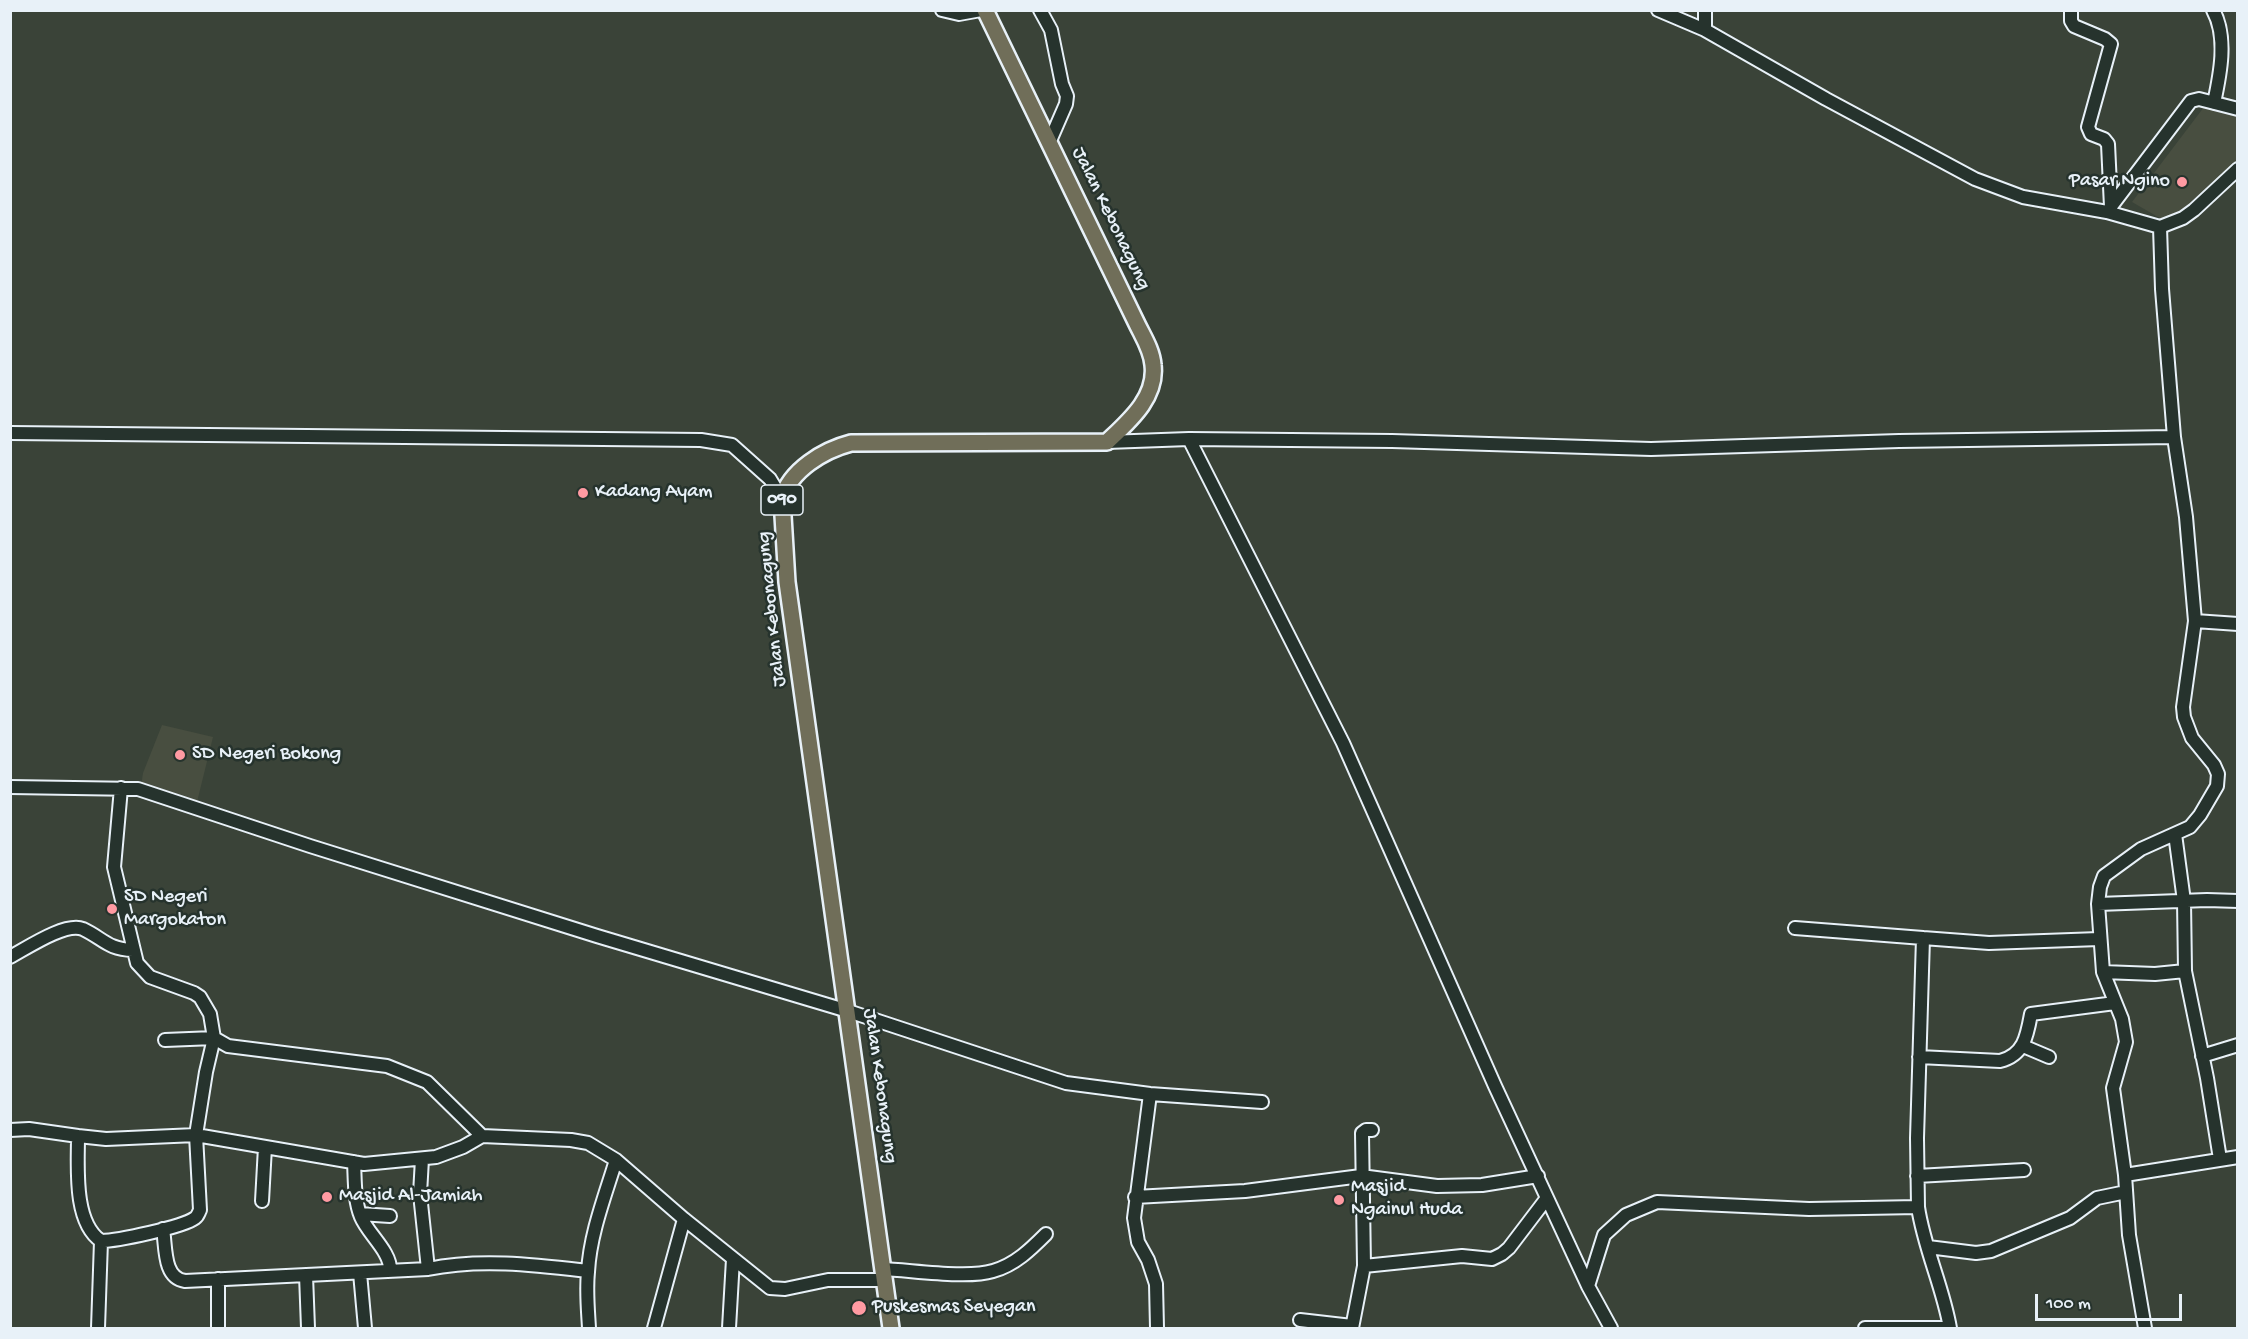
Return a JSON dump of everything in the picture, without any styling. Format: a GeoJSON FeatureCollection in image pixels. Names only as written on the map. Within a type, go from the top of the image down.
{"type":"FeatureCollection","features":[{"type":"Feature","properties":{"kind":"main road","name":"Jalan Kebonagung"},"geometry":{"type":"LineString","coordinates":[[983,10],[1138,326],[1153,364],[1152,380],[1141,407],[1107,442]]}},
{"type":"Feature","properties":{"kind":"main road","name":"090"},"geometry":{"type":"LineString","coordinates":[[782,499],[784,490],[801,470],[832,448],[851,443],[1107,442]]}},
{"type":"Feature","properties":{"kind":"main road","name":"Jalan Kebonagung"},"geometry":{"type":"LineString","coordinates":[[782,499],[787,582],[891,1329]]}},
{"type":"Feature","properties":{"kind":"street"},"geometry":{"type":"LineString","coordinates":[[942,10],[959,14],[983,10]]}},
{"type":"Feature","properties":{"kind":"street"},"geometry":{"type":"LineString","coordinates":[[1040,10],[1051,30],[1067,100],[1049,143]]}},
{"type":"Feature","properties":{"kind":"street"},"geometry":{"type":"LineString","coordinates":[[1658,10],[1705,30],[1826,99],[1975,179],[2023,197],[2109,209],[2160,227],[2183,218],[2194,210],[2238,170]]}},
{"type":"Feature","properties":{"kind":"street"},"geometry":{"type":"LineString","coordinates":[[1705,10],[1705,30]]}},
{"type":"Feature","properties":{"kind":"street"},"geometry":{"type":"LineString","coordinates":[[2071,10],[2071,21],[2074,26],[2105,39],[2111,44],[2088,127],[2091,134],[2104,139],[2108,144],[2109,209]]}},
{"type":"Feature","properties":{"kind":"street"},"geometry":{"type":"LineString","coordinates":[[2212,10],[2220,33],[2221,46],[2214,103]]}},
{"type":"Feature","properties":{"kind":"street"},"geometry":{"type":"LineString","coordinates":[[2109,209],[2191,101],[2199,99],[2238,109]]}},
{"type":"Feature","properties":{"kind":"street"},"geometry":{"type":"LineString","coordinates":[[2145,1329],[2129,1235],[2125,1175],[2113,1088],[2126,1042],[2122,1019],[2103,972],[2099,939],[2100,887],[2104,876],[2140,849],[2190,827],[2217,786],[2218,774],[2214,765],[2192,738],[2184,717],[2183,707],[2195,621],[2186,517],[2174,438],[2162,289],[2160,227]]}},
{"type":"Feature","properties":{"kind":"street"},"geometry":{"type":"LineString","coordinates":[[10,433],[701,440],[732,445],[770,479],[782,499]]}},
{"type":"Feature","properties":{"kind":"street"},"geometry":{"type":"LineString","coordinates":[[1107,442],[1392,441],[1651,449],[1899,441],[2174,438]]}},
{"type":"Feature","properties":{"kind":"street"},"geometry":{"type":"LineString","coordinates":[[1189,440],[1343,744],[1495,1086],[1588,1286],[1611,1329]]}},
{"type":"Feature","properties":{"kind":"street"},"geometry":{"type":"LineString","coordinates":[[2195,621],[2238,624]]}},
{"type":"Feature","properties":{"kind":"street"},"geometry":{"type":"LineString","coordinates":[[10,787],[138,789],[310,846],[597,936],[848,1011],[1066,1083],[1150,1094],[1262,1102]]}},
{"type":"Feature","properties":{"kind":"street"},"geometry":{"type":"LineString","coordinates":[[101,1241],[163,1229],[191,1220],[198,1215],[200,1210],[196,1135],[214,1038],[210,1014],[200,997],[150,977],[139,967],[114,867],[121,788]]}},
{"type":"Feature","properties":{"kind":"street"},"geometry":{"type":"LineString","coordinates":[[2175,834],[2184,901],[2185,971],[2220,1159]]}},
{"type":"Feature","properties":{"kind":"street"},"geometry":{"type":"LineString","coordinates":[[2098,904],[2238,901]]}},
{"type":"Feature","properties":{"kind":"street"},"geometry":{"type":"LineString","coordinates":[[10,957],[62,930],[76,927],[113,948],[133,950]]}},
{"type":"Feature","properties":{"kind":"street"},"geometry":{"type":"LineString","coordinates":[[1795,928],[1989,943],[2099,939]]}},
{"type":"Feature","properties":{"kind":"street"},"geometry":{"type":"LineString","coordinates":[[1865,1328],[1950,1328],[1946,1306],[1920,1224],[1917,1207],[1923,938]]}},
{"type":"Feature","properties":{"kind":"street"},"geometry":{"type":"LineString","coordinates":[[2103,972],[2155,974],[2185,971]]}},
{"type":"Feature","properties":{"kind":"street"},"geometry":{"type":"LineString","coordinates":[[1919,1057],[2000,1061],[2015,1055],[2023,1046],[2031,1009],[2115,1003]]}},
{"type":"Feature","properties":{"kind":"street"},"geometry":{"type":"LineString","coordinates":[[165,1040],[214,1038],[228,1046],[387,1066],[427,1082],[482,1136]]}},
{"type":"Feature","properties":{"kind":"street"},"geometry":{"type":"LineString","coordinates":[[2202,1056],[2238,1045]]}},
{"type":"Feature","properties":{"kind":"street"},"geometry":{"type":"LineString","coordinates":[[2023,1046],[2049,1058]]}},
{"type":"Feature","properties":{"kind":"street"},"geometry":{"type":"LineString","coordinates":[[1150,1094],[1134,1218],[1138,1242],[1148,1260],[1156,1284],[1157,1329]]}},
{"type":"Feature","properties":{"kind":"street"},"geometry":{"type":"LineString","coordinates":[[10,1130],[29,1129],[106,1139],[196,1135],[364,1164],[436,1157],[463,1147],[482,1136],[579,1141],[616,1160],[764,1284],[778,1290],[828,1280],[883,1274],[993,1271],[1028,1253],[1046,1234]]}},
{"type":"Feature","properties":{"kind":"street"},"geometry":{"type":"LineString","coordinates":[[1300,1320],[1352,1327],[1364,1266],[1362,1133],[1372,1130]]}},
{"type":"Feature","properties":{"kind":"street"},"geometry":{"type":"LineString","coordinates":[[78,1136],[77,1167],[83,1214],[87,1227],[101,1241],[98,1329]]}},
{"type":"Feature","properties":{"kind":"street"},"geometry":{"type":"LineString","coordinates":[[262,1201],[265,1147]]}},
{"type":"Feature","properties":{"kind":"street"},"geometry":{"type":"LineString","coordinates":[[2125,1175],[2238,1157]]}},
{"type":"Feature","properties":{"kind":"street"},"geometry":{"type":"LineString","coordinates":[[422,1159],[420,1194],[428,1269]]}},
{"type":"Feature","properties":{"kind":"street"},"geometry":{"type":"LineString","coordinates":[[588,1329],[588,1271],[597,1219],[616,1160]]}},
{"type":"Feature","properties":{"kind":"street"},"geometry":{"type":"LineString","coordinates":[[354,1162],[356,1198],[360,1214],[367,1229],[384,1252],[391,1267],[390,1270]]}},
{"type":"Feature","properties":{"kind":"street"},"geometry":{"type":"LineString","coordinates":[[1917,1176],[2024,1170]]}},
{"type":"Feature","properties":{"kind":"street"},"geometry":{"type":"LineString","coordinates":[[1135,1197],[1245,1191],[1362,1176],[1437,1186],[1482,1185],[1538,1176]]}},
{"type":"Feature","properties":{"kind":"street"},"geometry":{"type":"LineString","coordinates":[[1928,1247],[1976,1253],[1990,1251],[2070,1218],[2097,1198],[2126,1192]]}},
{"type":"Feature","properties":{"kind":"street"},"geometry":{"type":"LineString","coordinates":[[1364,1266],[1462,1256],[1492,1259],[1509,1248],[1547,1198]]}},
{"type":"Feature","properties":{"kind":"street"},"geometry":{"type":"LineString","coordinates":[[1588,1286],[1604,1235],[1626,1215],[1657,1202],[1809,1209],[1917,1207]]}},
{"type":"Feature","properties":{"kind":"street"},"geometry":{"type":"LineString","coordinates":[[360,1214],[390,1216]]}},
{"type":"Feature","properties":{"kind":"street"},"geometry":{"type":"LineString","coordinates":[[654,1329],[684,1219]]}},
{"type":"Feature","properties":{"kind":"street"},"geometry":{"type":"LineString","coordinates":[[163,1229],[170,1271],[173,1276],[185,1281],[428,1269],[460,1264],[519,1265],[588,1271]]}},
{"type":"Feature","properties":{"kind":"street"},"geometry":{"type":"LineString","coordinates":[[729,1329],[733,1259]]}},
{"type":"Feature","properties":{"kind":"street"},"geometry":{"type":"LineString","coordinates":[[360,1273],[365,1329]]}},
{"type":"Feature","properties":{"kind":"street"},"geometry":{"type":"LineString","coordinates":[[306,1275],[308,1329]]}},
{"type":"Feature","properties":{"kind":"street"},"geometry":{"type":"LineString","coordinates":[[218,1279],[218,1329]]}},
{"type":"Feature","properties":{"kind":"shaded area","name":"Pasar Ngino"},"geometry":{"type":"Polygon","coordinates":[[[2204,107],[2237,116],[2237,162],[2185,215],[2165,221],[2132,202],[2204,107]]]}},
{"type":"Feature","properties":{"kind":"shaded area","name":"SD Negeri Bokong"},"geometry":{"type":"Polygon","coordinates":[[[162,725],[213,737],[196,806],[141,787],[143,773],[162,725]]]}},
{"type":"Feature","properties":{"kind":"place","name":"Pasar Ngino"},"geometry":{"type":"Point","coordinates":[2182,182]}},
{"type":"Feature","properties":{"kind":"place","name":"Kadang Ayam"},"geometry":{"type":"Point","coordinates":[583,493]}},
{"type":"Feature","properties":{"kind":"place","name":"SD Negeri Bokong"},"geometry":{"type":"Point","coordinates":[180,755]}},
{"type":"Feature","properties":{"kind":"place","name":"SD Negeri Margokaton"},"geometry":{"type":"Point","coordinates":[112,909]}},
{"type":"Feature","properties":{"kind":"place","name":"Masjid Al-Jamiah"},"geometry":{"type":"Point","coordinates":[327,1197]}},
{"type":"Feature","properties":{"kind":"place","name":"Masjid Ngainul Huda"},"geometry":{"type":"Point","coordinates":[1339,1200]}},
{"type":"Feature","properties":{"kind":"place","name":"Puskesmas Seyegan"},"geometry":{"type":"Point","coordinates":[859,1308]}}]}
